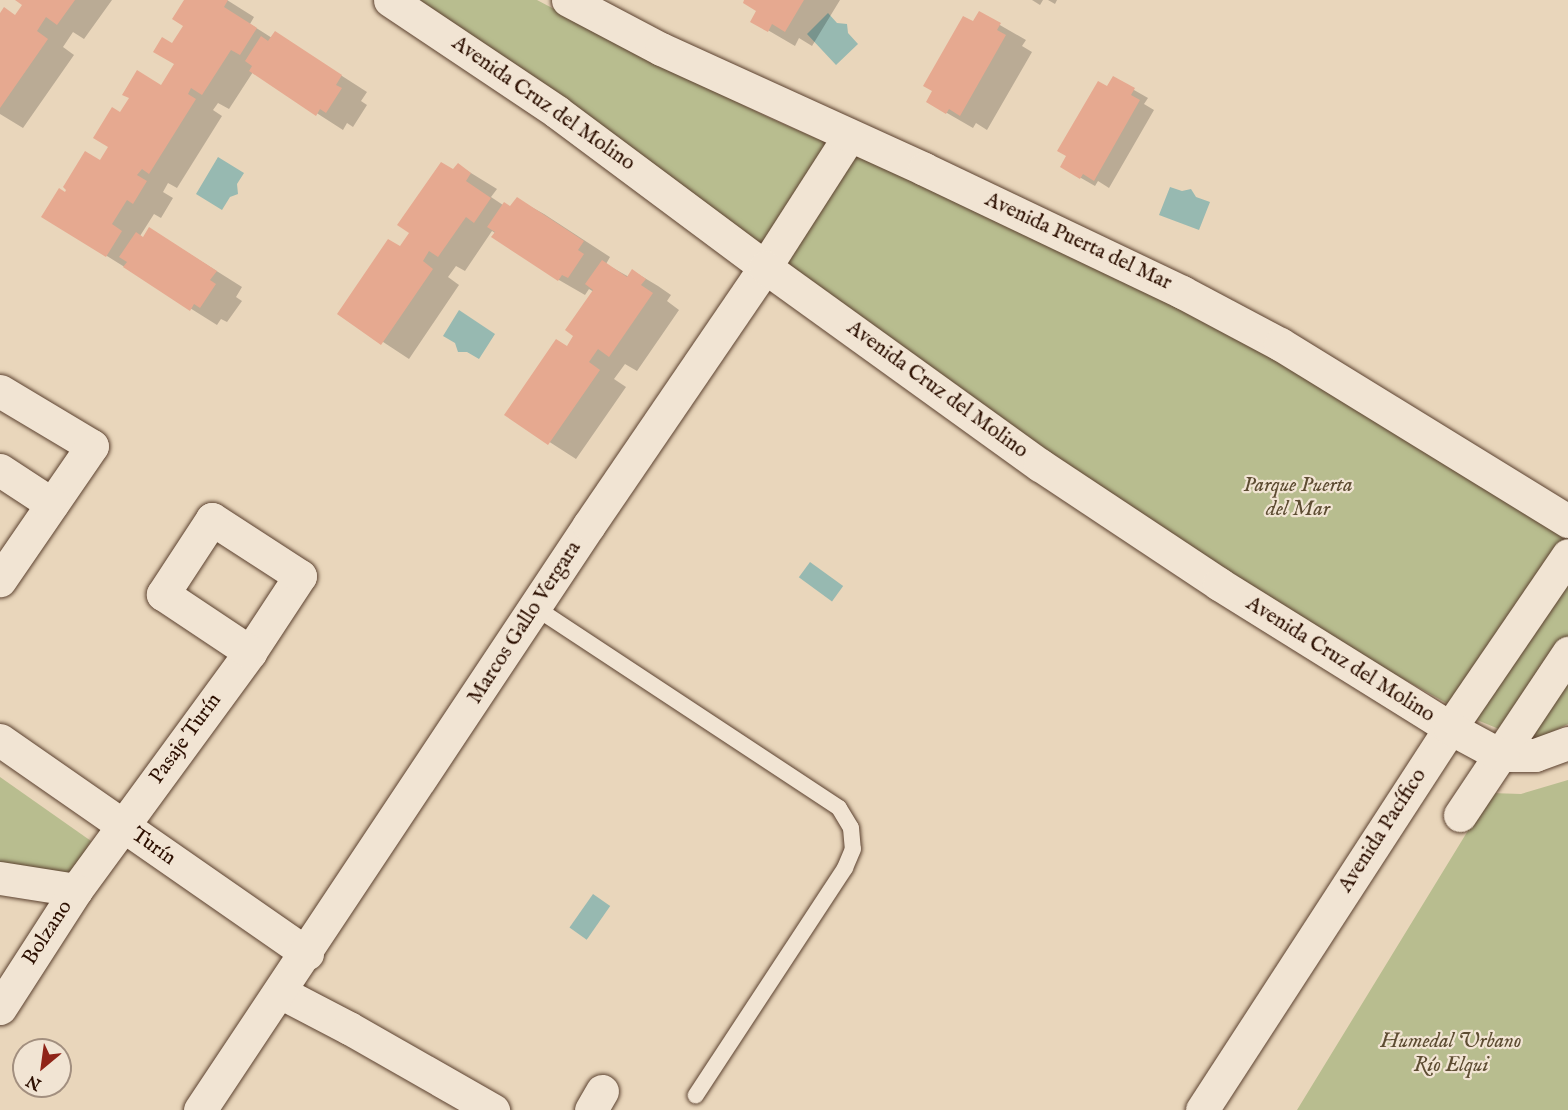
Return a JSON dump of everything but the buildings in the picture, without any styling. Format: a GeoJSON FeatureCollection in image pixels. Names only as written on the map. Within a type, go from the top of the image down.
{"type":"FeatureCollection","features":[{"type":"Feature","properties":{"kind":"street","name":"Avenida Cruz del Molino"},"geometry":{"type":"LineString","coordinates":[[390,0],[557,112],[765,267],[1101,506],[1450,728],[1500,755]]}},
{"type":"Feature","properties":{"kind":"street","name":"Avenida Puerta del Mar"},"geometry":{"type":"LineString","coordinates":[[567,0],[661,49],[1182,292],[1271,338],[1568,521]]}},
{"type":"Feature","properties":{"kind":"street","name":"Marcos Gallo Vergara"},"geometry":{"type":"LineString","coordinates":[[200,1110],[765,267],[849,135]]}},
{"type":"Feature","properties":{"kind":"street"},"geometry":{"type":"LineString","coordinates":[[0,391],[92,446],[0,579]]}},
{"type":"Feature","properties":{"kind":"street"},"geometry":{"type":"LineString","coordinates":[[0,470],[52,504]]}},
{"type":"Feature","properties":{"kind":"street","name":"Avenida Pacífico"},"geometry":{"type":"LineString","coordinates":[[1202,1110],[1450,728],[1568,555]]}},
{"type":"Feature","properties":{"kind":"street","name":"Pasaje Turín"},"geometry":{"type":"LineString","coordinates":[[76,890],[250,652]]}},
{"type":"Feature","properties":{"kind":"street"},"geometry":{"type":"LineString","coordinates":[[1460,815],[1568,653]]}},
{"type":"Feature","properties":{"kind":"street","name":"Turín"},"geometry":{"type":"LineString","coordinates":[[0,741],[307,952]]}},
{"type":"Feature","properties":{"kind":"street"},"geometry":{"type":"LineString","coordinates":[[1500,755],[1534,755],[1568,743]]}},
{"type":"Feature","properties":{"kind":"street"},"geometry":{"type":"LineString","coordinates":[[0,878],[76,890]]}},
{"type":"Feature","properties":{"kind":"street","name":"Bolzano"},"geometry":{"type":"LineString","coordinates":[[0,1008],[76,890]]}},
{"type":"Feature","properties":{"kind":"street"},"geometry":{"type":"LineString","coordinates":[[280,992],[480,1107]]}},
{"type":"Feature","properties":{"kind":"lane"},"geometry":{"type":"LineString","coordinates":[[537,608],[839,808],[851,828],[853,849],[845,868],[696,1095]]}},
{"type":"Feature","properties":{"kind":"green space","name":"Parque Puerta del Mar"},"geometry":{"type":"Polygon","coordinates":[[[420,0],[537,0],[654,62],[772,119],[918,183],[1175,305],[1273,357],[1568,538],[1568,724],[1539,738],[1521,738],[1477,720],[1241,589],[1138,522],[477,39],[420,0]]]}},
{"type":"Feature","properties":{"kind":"green space"},"geometry":{"type":"Polygon","coordinates":[[[0,777],[91,841],[72,873],[0,864],[0,777]]]}},
{"type":"Feature","properties":{"kind":"green space","name":"Humedal Urbano Río Elqui"},"geometry":{"type":"Polygon","coordinates":[[[1568,780],[1568,1110],[1297,1110],[1491,793],[1521,794],[1568,780]]]}},
{"type":"Feature","properties":{"kind":"water"},"geometry":{"type":"Polygon","coordinates":[[[828,13],[837,23],[847,24],[848,33],[858,44],[836,65],[807,34],[828,13]]]}},
{"type":"Feature","properties":{"kind":"water"},"geometry":{"type":"Polygon","coordinates":[[[218,157],[244,173],[237,184],[238,194],[230,197],[222,210],[196,194],[218,157]]]}},
{"type":"Feature","properties":{"kind":"water"},"geometry":{"type":"Polygon","coordinates":[[[1170,187],[1182,191],[1191,189],[1196,197],[1210,202],[1199,230],[1159,215],[1170,187]]]}},
{"type":"Feature","properties":{"kind":"water"},"geometry":{"type":"Polygon","coordinates":[[[459,310],[495,334],[479,359],[467,352],[458,352],[455,343],[443,336],[459,310]]]}},
{"type":"Feature","properties":{"kind":"water"},"geometry":{"type":"Polygon","coordinates":[[[810,562],[843,586],[832,601],[799,577],[810,562]]]}},
{"type":"Feature","properties":{"kind":"water"},"geometry":{"type":"Polygon","coordinates":[[[593,894],[610,906],[587,940],[569,928],[593,894]]]}}]}
